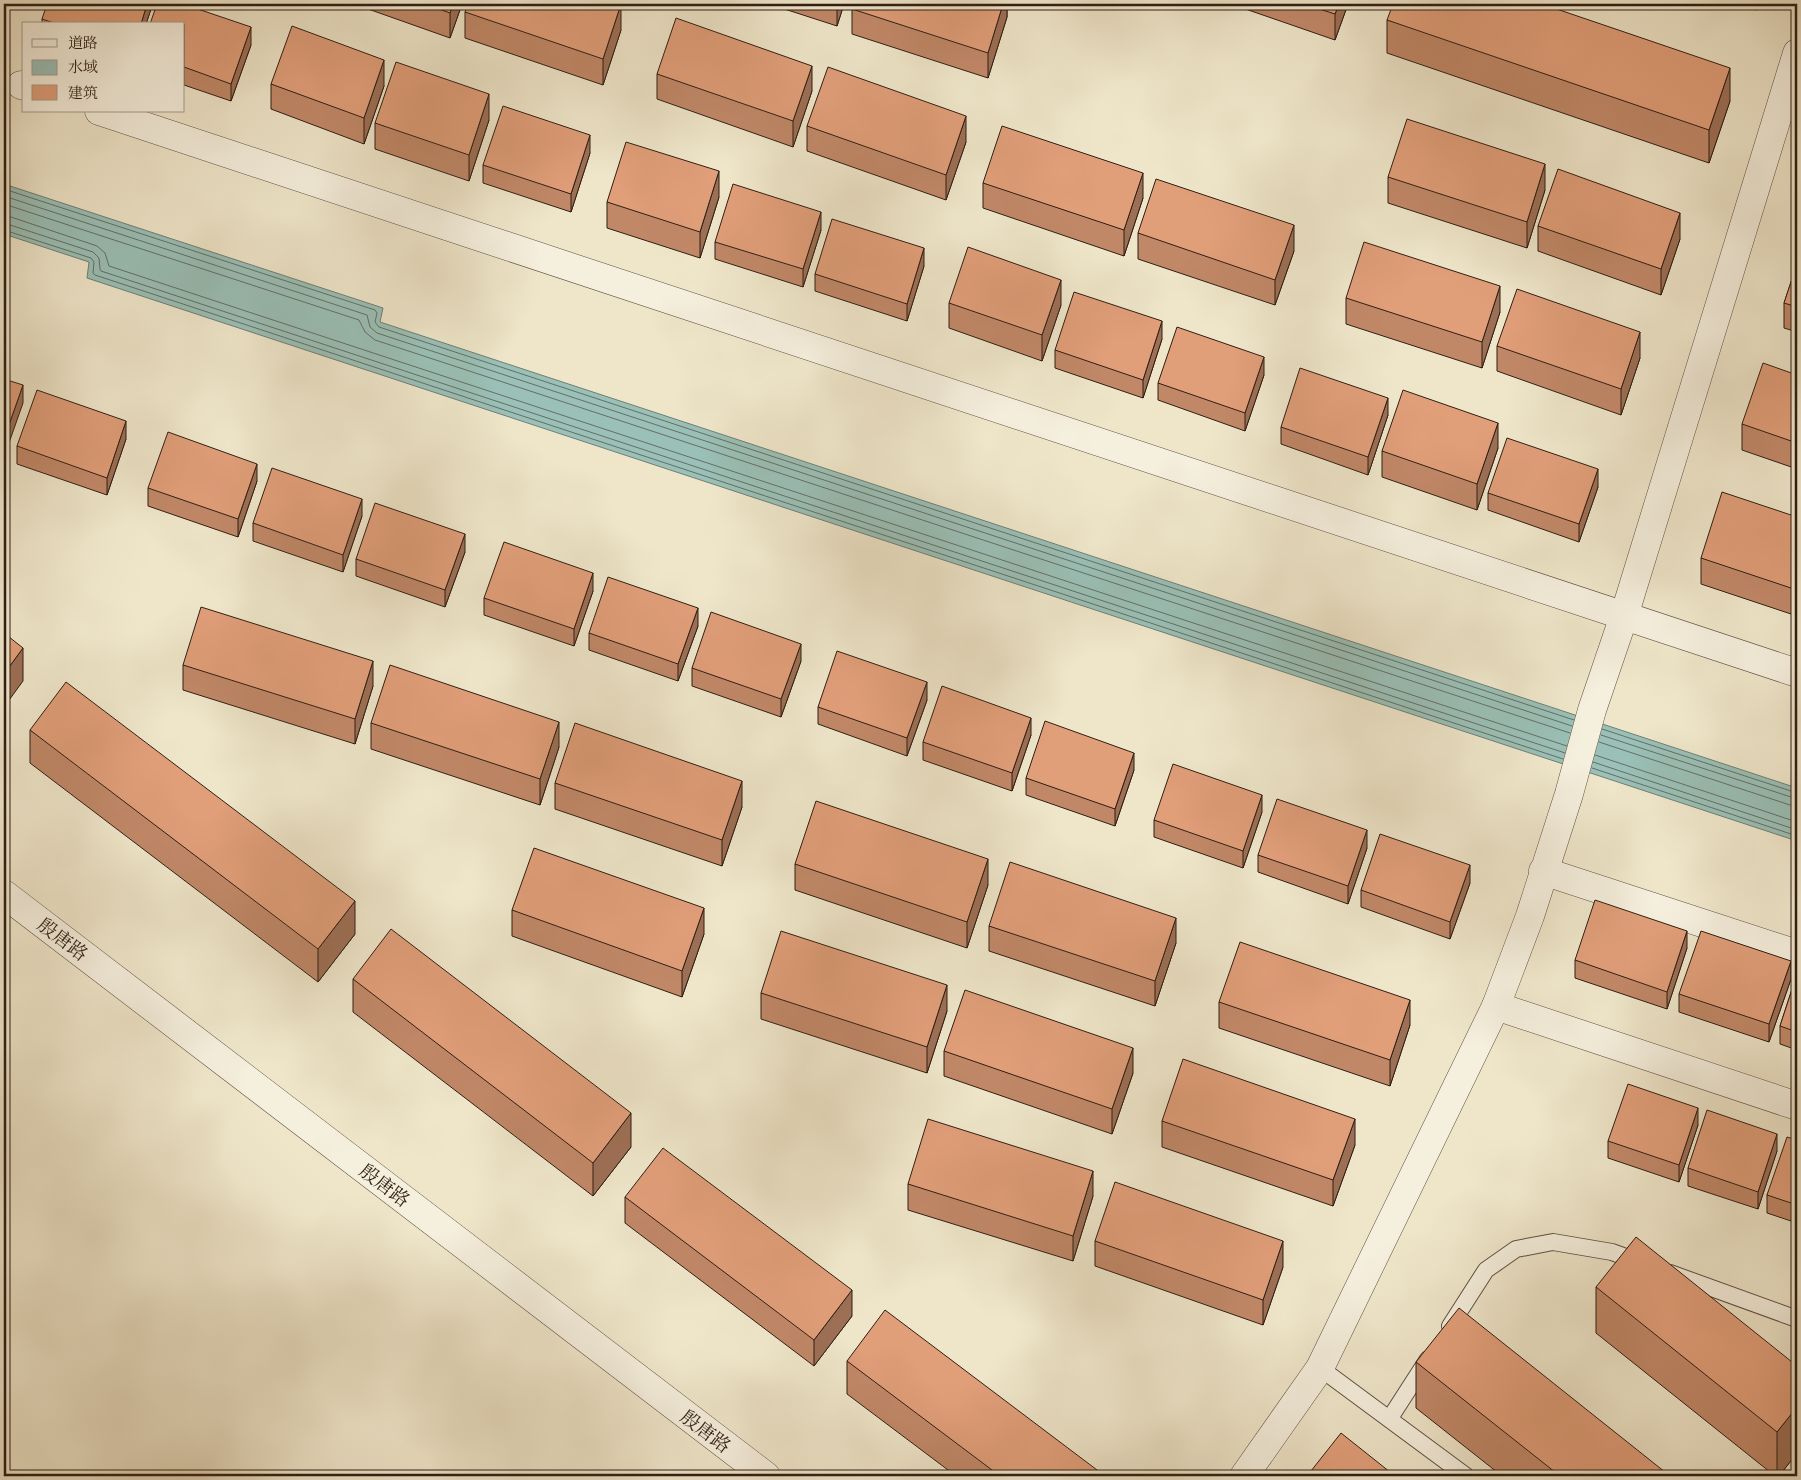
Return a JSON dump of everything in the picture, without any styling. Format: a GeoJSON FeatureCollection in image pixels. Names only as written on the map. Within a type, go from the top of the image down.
{"type":"FeatureCollection","features":[{"type":"Feature","properties":{"kind":"street"},"geometry":{"type":"LineString","coordinates":[[1244,1476],[1320,1368],[1496,1006],[1530,916],[1569,794],[1592,710],[1624,616],[1797,53]]}},
{"type":"Feature","properties":{"kind":"street"},"geometry":{"type":"LineString","coordinates":[[102,112],[1797,673]]}},
{"type":"Feature","properties":{"kind":"street"},"geometry":{"type":"LineString","coordinates":[[1544,871],[1797,954]]}},
{"type":"Feature","properties":{"kind":"street","name":"殷唐路"},"geometry":{"type":"LineString","coordinates":[[4,894],[766,1476]]}},
{"type":"Feature","properties":{"kind":"street"},"geometry":{"type":"LineString","coordinates":[[1496,1006],[1797,1106]]}},
{"type":"Feature","properties":{"kind":"lane"},"geometry":{"type":"LineString","coordinates":[[1390,1418],[1486,1270],[1516,1249],[1553,1242],[1612,1252],[1797,1319]]}},
{"type":"Feature","properties":{"kind":"lane"},"geometry":{"type":"LineString","coordinates":[[1320,1368],[1466,1476]]}},
{"type":"Feature","properties":{"kind":"water"},"geometry":{"type":"Polygon","coordinates":[[[4,184],[383,308],[380,322],[1797,788],[1797,841],[87,278],[89,262],[4,234],[4,184]]]}},
{"type":"Feature","properties":{"kind":"building"},"geometry":{"type":"Polygon","coordinates":[[[47,4],[147,4],[142,22],[51,22],[42,19],[47,4]]]}},
{"type":"Feature","properties":{"kind":"building"},"geometry":{"type":"Polygon","coordinates":[[[157,4],[183,4],[251,27],[231,84],[185,67],[185,22],[151,22],[157,4]]]}},
{"type":"Feature","properties":{"kind":"building"},"geometry":{"type":"Polygon","coordinates":[[[425,4],[453,4],[450,13],[425,4]]]}},
{"type":"Feature","properties":{"kind":"building"},"geometry":{"type":"Polygon","coordinates":[[[468,4],[621,4],[603,59],[465,12],[468,4]]]}},
{"type":"Feature","properties":{"kind":"building"},"geometry":{"type":"Polygon","coordinates":[[[854,4],[1003,4],[988,53],[852,9],[854,4]]]}},
{"type":"Feature","properties":{"kind":"building"},"geometry":{"type":"Polygon","coordinates":[[[1304,4],[1339,4],[1335,14],[1304,4]]]}},
{"type":"Feature","properties":{"kind":"building"},"geometry":{"type":"Polygon","coordinates":[[[1393,4],[1542,4],[1730,68],[1709,130],[1387,20],[1393,4]]]}},
{"type":"Feature","properties":{"kind":"building"},"geometry":{"type":"Polygon","coordinates":[[[676,18],[812,66],[793,121],[657,74],[676,18]]]}},
{"type":"Feature","properties":{"kind":"building"},"geometry":{"type":"Polygon","coordinates":[[[292,26],[384,60],[364,118],[271,84],[292,26]]]}},
{"type":"Feature","properties":{"kind":"building"},"geometry":{"type":"Polygon","coordinates":[[[396,62],[489,94],[469,155],[375,123],[396,62]]]}},
{"type":"Feature","properties":{"kind":"building"},"geometry":{"type":"Polygon","coordinates":[[[828,67],[966,116],[946,175],[807,126],[828,67]]]}},
{"type":"Feature","properties":{"kind":"building"},"geometry":{"type":"Polygon","coordinates":[[[503,106],[590,135],[571,194],[483,165],[503,106]]]}},
{"type":"Feature","properties":{"kind":"building"},"geometry":{"type":"Polygon","coordinates":[[[1407,119],[1545,164],[1527,222],[1388,177],[1407,119]]]}},
{"type":"Feature","properties":{"kind":"building"},"geometry":{"type":"Polygon","coordinates":[[[1002,126],[1143,173],[1124,230],[983,183],[1002,126]]]}},
{"type":"Feature","properties":{"kind":"building"},"geometry":{"type":"Polygon","coordinates":[[[626,142],[719,171],[700,232],[607,202],[626,142]]]}},
{"type":"Feature","properties":{"kind":"building"},"geometry":{"type":"Polygon","coordinates":[[[1558,169],[1680,213],[1661,269],[1538,226],[1558,169]]]}},
{"type":"Feature","properties":{"kind":"building"},"geometry":{"type":"Polygon","coordinates":[[[1156,179],[1294,225],[1275,280],[1138,233],[1156,179]]]}},
{"type":"Feature","properties":{"kind":"building"},"geometry":{"type":"Polygon","coordinates":[[[733,184],[821,212],[803,269],[715,242],[733,184]]]}},
{"type":"Feature","properties":{"kind":"building"},"geometry":{"type":"Polygon","coordinates":[[[832,219],[924,248],[907,304],[815,274],[832,219]]]}},
{"type":"Feature","properties":{"kind":"building"},"geometry":{"type":"Polygon","coordinates":[[[1364,242],[1500,286],[1482,342],[1346,298],[1364,242]]]}},
{"type":"Feature","properties":{"kind":"building"},"geometry":{"type":"Polygon","coordinates":[[[968,247],[1061,280],[1042,335],[949,303],[968,247]]]}},
{"type":"Feature","properties":{"kind":"building"},"geometry":{"type":"Polygon","coordinates":[[[1797,264],[1797,307],[1784,303],[1797,264]]]}},
{"type":"Feature","properties":{"kind":"building"},"geometry":{"type":"Polygon","coordinates":[[[1517,289],[1640,332],[1621,389],[1497,346],[1517,289]]]}},
{"type":"Feature","properties":{"kind":"building"},"geometry":{"type":"Polygon","coordinates":[[[1074,292],[1162,321],[1143,380],[1055,350],[1074,292]]]}},
{"type":"Feature","properties":{"kind":"building"},"geometry":{"type":"Polygon","coordinates":[[[1177,327],[1264,357],[1245,413],[1158,383],[1177,327]]]}},
{"type":"Feature","properties":{"kind":"building"},"geometry":{"type":"Polygon","coordinates":[[[1763,363],[1797,375],[1797,443],[1742,424],[1763,363]]]}},
{"type":"Feature","properties":{"kind":"building"},"geometry":{"type":"Polygon","coordinates":[[[1300,368],[1388,398],[1368,457],[1281,427],[1300,368]]]}},
{"type":"Feature","properties":{"kind":"building"},"geometry":{"type":"Polygon","coordinates":[[[4,379],[23,385],[4,439],[4,379]]]}},
{"type":"Feature","properties":{"kind":"building"},"geometry":{"type":"Polygon","coordinates":[[[37,390],[126,421],[107,478],[17,446],[37,390]]]}},
{"type":"Feature","properties":{"kind":"building"},"geometry":{"type":"Polygon","coordinates":[[[1403,390],[1498,423],[1477,484],[1382,451],[1403,390]]]}},
{"type":"Feature","properties":{"kind":"building"},"geometry":{"type":"Polygon","coordinates":[[[168,432],[257,464],[238,519],[148,488],[168,432]]]}},
{"type":"Feature","properties":{"kind":"building"},"geometry":{"type":"Polygon","coordinates":[[[1507,438],[1598,469],[1579,524],[1488,493],[1507,438]]]}},
{"type":"Feature","properties":{"kind":"building"},"geometry":{"type":"Polygon","coordinates":[[[272,468],[362,499],[343,555],[253,523],[272,468]]]}},
{"type":"Feature","properties":{"kind":"building"},"geometry":{"type":"Polygon","coordinates":[[[1722,492],[1797,517],[1797,590],[1701,558],[1722,492]]]}},
{"type":"Feature","properties":{"kind":"building"},"geometry":{"type":"Polygon","coordinates":[[[375,503],[465,534],[445,590],[356,559],[375,503]]]}},
{"type":"Feature","properties":{"kind":"building"},"geometry":{"type":"Polygon","coordinates":[[[504,542],[593,573],[574,629],[484,598],[504,542]]]}},
{"type":"Feature","properties":{"kind":"building"},"geometry":{"type":"Polygon","coordinates":[[[608,577],[698,608],[678,664],[589,633],[608,577]]]}},
{"type":"Feature","properties":{"kind":"building"},"geometry":{"type":"Polygon","coordinates":[[[201,607],[373,661],[355,719],[183,665],[201,607]]]}},
{"type":"Feature","properties":{"kind":"building"},"geometry":{"type":"Polygon","coordinates":[[[711,612],[801,644],[781,699],[692,668],[711,612]]]}},
{"type":"Feature","properties":{"kind":"building"},"geometry":{"type":"Polygon","coordinates":[[[4,633],[23,648],[4,674],[4,633]]]}},
{"type":"Feature","properties":{"kind":"building"},"geometry":{"type":"Polygon","coordinates":[[[837,651],[927,682],[907,738],[818,707],[837,651]]]}},
{"type":"Feature","properties":{"kind":"building"},"geometry":{"type":"Polygon","coordinates":[[[390,665],[559,722],[540,779],[371,723],[390,665]]]}},
{"type":"Feature","properties":{"kind":"building"},"geometry":{"type":"Polygon","coordinates":[[[66,682],[355,901],[318,949],[30,730],[66,682]]]}},
{"type":"Feature","properties":{"kind":"building"},"geometry":{"type":"Polygon","coordinates":[[[942,686],[1031,718],[1012,773],[923,742],[942,686]]]}},
{"type":"Feature","properties":{"kind":"building"},"geometry":{"type":"Polygon","coordinates":[[[1045,721],[1134,753],[1115,809],[1026,778],[1045,721]]]}},
{"type":"Feature","properties":{"kind":"building"},"geometry":{"type":"Polygon","coordinates":[[[575,723],[742,781],[722,840],[555,783],[575,723]]]}},
{"type":"Feature","properties":{"kind":"building"},"geometry":{"type":"Polygon","coordinates":[[[1173,764],[1262,795],[1243,851],[1154,820],[1173,764]]]}},
{"type":"Feature","properties":{"kind":"building"},"geometry":{"type":"Polygon","coordinates":[[[1277,799],[1367,830],[1348,886],[1258,855],[1277,799]]]}},
{"type":"Feature","properties":{"kind":"building"},"geometry":{"type":"Polygon","coordinates":[[[816,801],[988,859],[967,922],[795,864],[816,801]]]}},
{"type":"Feature","properties":{"kind":"building"},"geometry":{"type":"Polygon","coordinates":[[[1380,834],[1470,865],[1450,922],[1361,890],[1380,834]]]}},
{"type":"Feature","properties":{"kind":"building"},"geometry":{"type":"Polygon","coordinates":[[[534,848],[704,908],[682,971],[512,910],[534,848]]]}},
{"type":"Feature","properties":{"kind":"building"},"geometry":{"type":"Polygon","coordinates":[[[1010,862],[1176,918],[1155,981],[989,926],[1010,862]]]}},
{"type":"Feature","properties":{"kind":"building"},"geometry":{"type":"Polygon","coordinates":[[[1595,900],[1687,931],[1667,992],[1575,960],[1595,900]]]}},
{"type":"Feature","properties":{"kind":"building"},"geometry":{"type":"Polygon","coordinates":[[[391,929],[631,1113],[593,1163],[353,979],[391,929]]]}},
{"type":"Feature","properties":{"kind":"building"},"geometry":{"type":"Polygon","coordinates":[[[781,931],[947,985],[927,1047],[761,993],[781,931]]]}},
{"type":"Feature","properties":{"kind":"building"},"geometry":{"type":"Polygon","coordinates":[[[1701,931],[1791,961],[1769,1024],[1679,994],[1701,931]]]}},
{"type":"Feature","properties":{"kind":"building"},"geometry":{"type":"Polygon","coordinates":[[[1240,942],[1410,1000],[1390,1060],[1219,1002],[1240,942]]]}},
{"type":"Feature","properties":{"kind":"building"},"geometry":{"type":"Polygon","coordinates":[[[1797,974],[1797,1032],[1780,1026],[1797,974]]]}},
{"type":"Feature","properties":{"kind":"building"},"geometry":{"type":"Polygon","coordinates":[[[965,990],[1133,1048],[1112,1109],[944,1051],[965,990]]]}},
{"type":"Feature","properties":{"kind":"building"},"geometry":{"type":"Polygon","coordinates":[[[1183,1059],[1355,1119],[1333,1180],[1162,1121],[1183,1059]]]}},
{"type":"Feature","properties":{"kind":"building"},"geometry":{"type":"Polygon","coordinates":[[[1628,1084],[1698,1108],[1679,1165],[1608,1141],[1628,1084]]]}},
{"type":"Feature","properties":{"kind":"building"},"geometry":{"type":"Polygon","coordinates":[[[1707,1110],[1777,1134],[1758,1192],[1688,1168],[1707,1110]]]}},
{"type":"Feature","properties":{"kind":"building"},"geometry":{"type":"Polygon","coordinates":[[[928,1119],[1093,1171],[1073,1236],[908,1184],[928,1119]]]}},
{"type":"Feature","properties":{"kind":"building"},"geometry":{"type":"Polygon","coordinates":[[[1787,1137],[1797,1140],[1797,1205],[1767,1195],[1787,1137]]]}},
{"type":"Feature","properties":{"kind":"building"},"geometry":{"type":"Polygon","coordinates":[[[663,1148],[852,1290],[814,1340],[625,1197],[663,1148]]]}},
{"type":"Feature","properties":{"kind":"building"},"geometry":{"type":"Polygon","coordinates":[[[1115,1182],[1283,1241],[1263,1300],[1095,1241],[1115,1182]]]}},
{"type":"Feature","properties":{"kind":"building"},"geometry":{"type":"Polygon","coordinates":[[[1636,1237],[1797,1366],[1797,1407],[1777,1432],[1596,1287],[1636,1237]]]}},
{"type":"Feature","properties":{"kind":"building"},"geometry":{"type":"Polygon","coordinates":[[[1459,1308],[1670,1476],[1560,1476],[1416,1362],[1459,1308]]]}},
{"type":"Feature","properties":{"kind":"building"},"geometry":{"type":"Polygon","coordinates":[[[885,1310],[1105,1476],[1000,1476],[847,1361],[885,1310]]]}},
{"type":"Feature","properties":{"kind":"building"},"geometry":{"type":"Polygon","coordinates":[[[1341,1433],[1395,1476],[1307,1476],[1341,1433]]]}}]}
